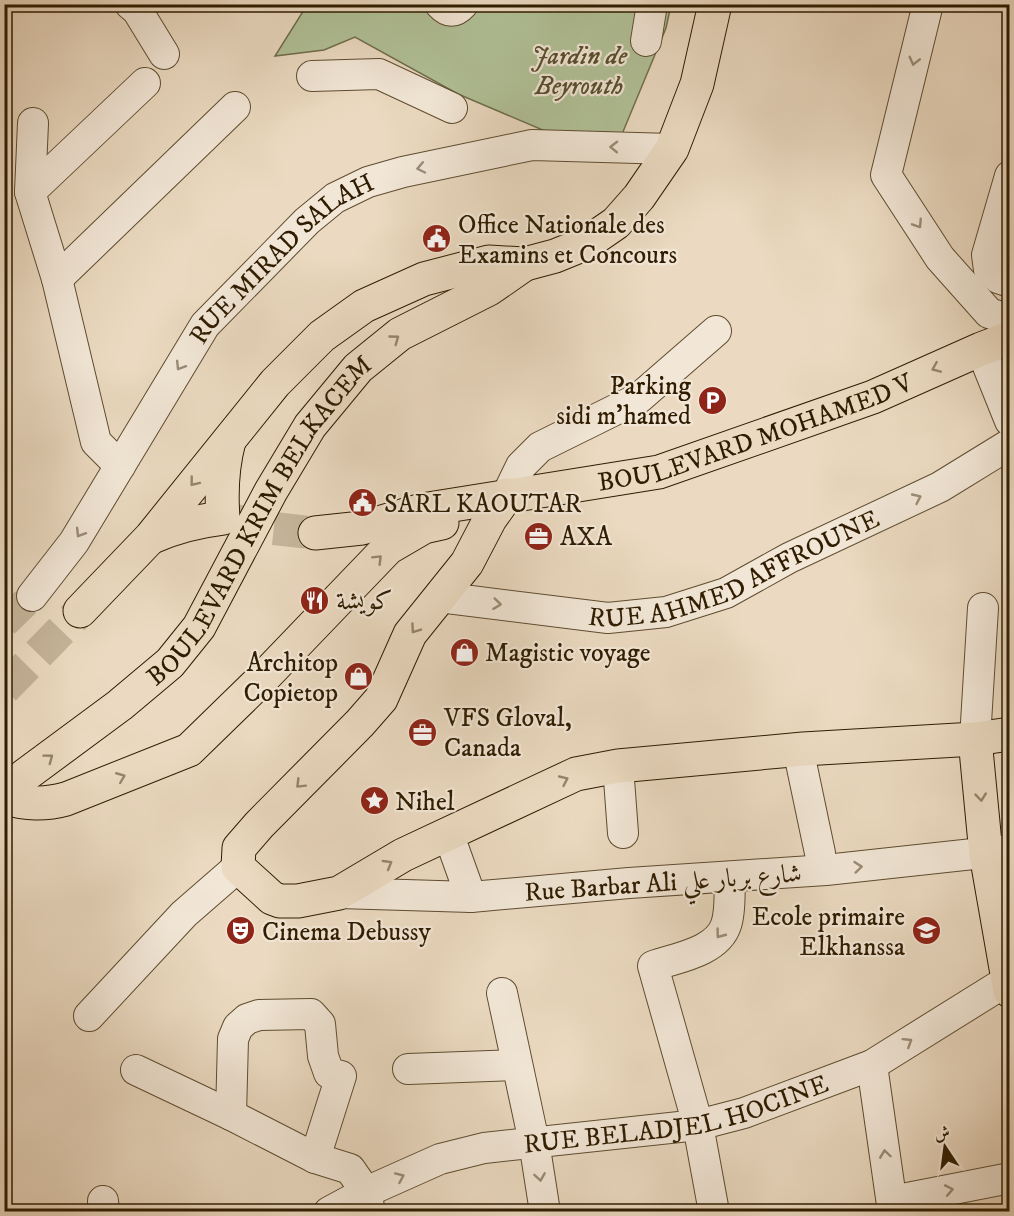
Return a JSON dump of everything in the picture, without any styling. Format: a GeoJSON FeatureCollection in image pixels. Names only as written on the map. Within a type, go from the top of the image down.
{"type":"FeatureCollection","features":[{"type":"Feature","properties":{"kind":"main road"},"geometry":{"type":"LineString","coordinates":[[80,611],[152,537],[230,436],[275,383],[322,336],[364,306],[424,279],[489,262],[525,264],[555,256],[587,243],[616,222],[639,197],[672,149],[697,84],[715,4]]}},
{"type":"Feature","properties":{"kind":"main road","name":"BOULEVARD KRIM BELKACEM"},"geometry":{"type":"LineString","coordinates":[[4,797],[24,777],[120,705],[170,663],[199,627],[272,491],[310,426],[358,368],[400,334],[489,289],[525,264]]}},
{"type":"Feature","properties":{"kind":"main road","name":"BOULEVARD MOHAMED V"},"geometry":{"type":"LineString","coordinates":[[315,532],[362,528],[422,510],[659,472],[873,397],[995,344]]}},
{"type":"Feature","properties":{"kind":"main road"},"geometry":{"type":"LineString","coordinates":[[152,537],[198,520],[223,518],[221,490],[223,463],[230,436]]}},
{"type":"Feature","properties":{"kind":"main road"},"geometry":{"type":"LineString","coordinates":[[507,495],[490,519],[470,557],[410,634],[381,699],[239,848],[238,867],[265,892],[280,901],[298,902],[339,893],[404,855],[576,774],[618,766],[803,749],[975,739],[1010,734]]}},
{"type":"Feature","properties":{"kind":"main road"},"geometry":{"type":"LineString","coordinates":[[4,797],[31,804],[49,803],[189,750],[266,675],[388,548],[424,527],[440,523],[457,525],[466,533],[470,557]]}},
{"type":"Feature","properties":{"kind":"main road"},"geometry":{"type":"LineString","coordinates":[[975,739],[998,852],[1009,984]]}},
{"type":"Feature","properties":{"kind":"street"},"geometry":{"type":"LineString","coordinates":[[130,4],[137,10],[164,54]]}},
{"type":"Feature","properties":{"kind":"street"},"geometry":{"type":"LineString","coordinates":[[440,4],[452,12],[457,11],[463,4]]}},
{"type":"Feature","properties":{"kind":"street"},"geometry":{"type":"LineString","coordinates":[[646,41],[652,4]]}},
{"type":"Feature","properties":{"kind":"street"},"geometry":{"type":"LineString","coordinates":[[928,4],[886,175],[940,258],[989,314],[1010,320]]}},
{"type":"Feature","properties":{"kind":"street"},"geometry":{"type":"LineString","coordinates":[[312,76],[379,74],[452,108]]}},
{"type":"Feature","properties":{"kind":"street"},"geometry":{"type":"LineString","coordinates":[[30,192],[145,83]]}},
{"type":"Feature","properties":{"kind":"street"},"geometry":{"type":"LineString","coordinates":[[57,279],[235,107]]}},
{"type":"Feature","properties":{"kind":"street"},"geometry":{"type":"LineString","coordinates":[[33,123],[30,192],[57,279],[96,442],[120,466]]}},
{"type":"Feature","properties":{"kind":"street","name":"RUE MIRAD SALAH"},"geometry":{"type":"LineString","coordinates":[[32,596],[74,542],[205,326],[307,221],[335,198],[368,182],[403,172],[532,145],[672,149]]}},
{"type":"Feature","properties":{"kind":"street"},"geometry":{"type":"LineString","coordinates":[[1010,176],[987,255],[989,270],[998,278],[1010,282]]}},
{"type":"Feature","properties":{"kind":"street"},"geometry":{"type":"LineString","coordinates":[[507,495],[521,466],[540,447],[639,398],[716,331]]}},
{"type":"Feature","properties":{"kind":"street"},"geometry":{"type":"LineString","coordinates":[[995,344],[1010,421]]}},
{"type":"Feature","properties":{"kind":"street","name":"RUE AHMED AFFROUNE"},"geometry":{"type":"LineString","coordinates":[[439,597],[608,618],[666,612],[726,593],[789,558],[940,487],[1010,444]]}},
{"type":"Feature","properties":{"kind":"street"},"geometry":{"type":"LineString","coordinates":[[975,739],[983,608]]}},
{"type":"Feature","properties":{"kind":"street"},"geometry":{"type":"LineString","coordinates":[[803,749],[800,758],[820,852]]}},
{"type":"Feature","properties":{"kind":"street"},"geometry":{"type":"LineString","coordinates":[[618,766],[623,833]]}},
{"type":"Feature","properties":{"kind":"street"},"geometry":{"type":"LineString","coordinates":[[448,833],[471,897]]}},
{"type":"Feature","properties":{"kind":"street","name":"Rue Barbar Ali شارع بربار علي"},"geometry":{"type":"LineString","coordinates":[[339,893],[471,897],[629,883],[730,878],[998,852]]}},
{"type":"Feature","properties":{"kind":"street"},"geometry":{"type":"LineString","coordinates":[[89,1016],[184,914],[238,867]]}},
{"type":"Feature","properties":{"kind":"street"},"geometry":{"type":"LineString","coordinates":[[714,1212],[698,1125],[653,966],[705,947],[718,939],[726,927],[730,878]]}},
{"type":"Feature","properties":{"kind":"street","name":"RUE BELADJEL HOCINE"},"geometry":{"type":"LineString","coordinates":[[329,1212],[368,1202],[440,1160],[484,1148],[698,1125],[744,1113],[872,1065],[1009,984]]}},
{"type":"Feature","properties":{"kind":"street"},"geometry":{"type":"LineString","coordinates":[[502,993],[534,1142],[545,1212]]}},
{"type":"Feature","properties":{"kind":"street"},"geometry":{"type":"LineString","coordinates":[[231,1115],[233,1039],[238,1027],[247,1019],[259,1015],[311,1014],[320,1024],[323,1056],[330,1073],[341,1076],[315,1158]]}},
{"type":"Feature","properties":{"kind":"street"},"geometry":{"type":"LineString","coordinates":[[408,1069],[516,1065]]}},
{"type":"Feature","properties":{"kind":"street"},"geometry":{"type":"LineString","coordinates":[[872,1065],[893,1206],[1010,1178]]}},
{"type":"Feature","properties":{"kind":"street"},"geometry":{"type":"LineString","coordinates":[[136,1070],[315,1158],[350,1169],[368,1202]]}},
{"type":"Feature","properties":{"kind":"green space","name":"Jardin de Beyrouth"},"geometry":{"type":"Polygon","coordinates":[[[307,5],[671,5],[666,28],[620,139],[545,131],[458,94],[355,37],[324,50],[275,56],[307,5]]]}},
{"type":"Feature","properties":{"kind":"tunnel"},"geometry":{"type":"LineString","coordinates":[[226,518],[260,527],[315,533]]}},
{"type":"Feature","properties":{"kind":"tunnel"},"geometry":{"type":"LineString","coordinates":[[4,623],[32,596]]}},
{"type":"Feature","properties":{"kind":"tunnel"},"geometry":{"type":"LineString","coordinates":[[4,689],[80,611]]}},
{"type":"Feature","properties":{"kind":"place","name":"Office Nationale des Examins et Concours"},"geometry":{"type":"Point","coordinates":[437,239]}},
{"type":"Feature","properties":{"kind":"place","name":"Parking sidi m'hamed"},"geometry":{"type":"Point","coordinates":[712,400]}},
{"type":"Feature","properties":{"kind":"place","name":"SARL KAOUTAR"},"geometry":{"type":"Point","coordinates":[363,503]}},
{"type":"Feature","properties":{"kind":"place","name":"AXA"},"geometry":{"type":"Point","coordinates":[539,536]}},
{"type":"Feature","properties":{"kind":"place","name":"كويشة"},"geometry":{"type":"Point","coordinates":[315,600]}},
{"type":"Feature","properties":{"kind":"place","name":"Magistic voyage"},"geometry":{"type":"Point","coordinates":[464,652]}},
{"type":"Feature","properties":{"kind":"place","name":"Architop Copietop"},"geometry":{"type":"Point","coordinates":[359,677]}},
{"type":"Feature","properties":{"kind":"place","name":"VFS Gloval, Canada"},"geometry":{"type":"Point","coordinates":[423,732]}},
{"type":"Feature","properties":{"kind":"place","name":"Nihel"},"geometry":{"type":"Point","coordinates":[374,801]}},
{"type":"Feature","properties":{"kind":"place","name":"Cinema Debussy"},"geometry":{"type":"Point","coordinates":[241,931]}},
{"type":"Feature","properties":{"kind":"place","name":"Ecole primaire Elkhanssa"},"geometry":{"type":"Point","coordinates":[926,931]}}]}
